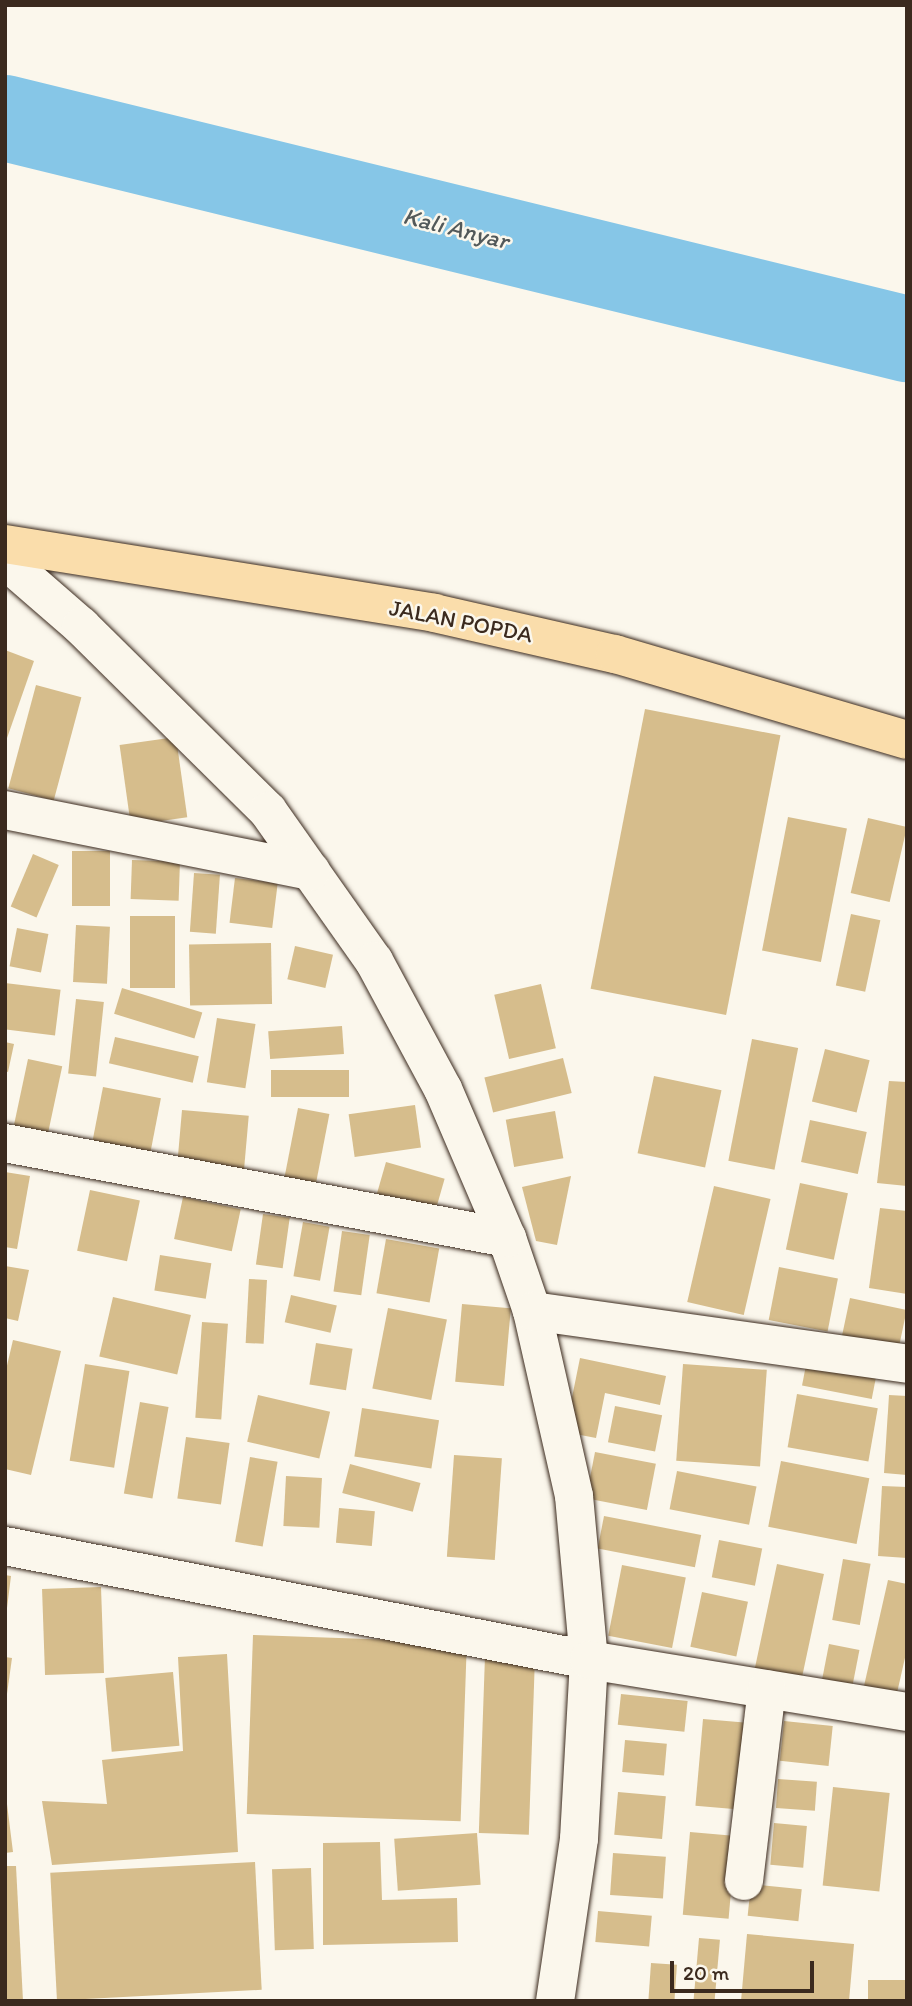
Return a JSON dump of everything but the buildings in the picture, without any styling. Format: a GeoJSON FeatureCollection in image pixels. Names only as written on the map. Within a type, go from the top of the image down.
{"type":"FeatureCollection","features":[{"type":"Feature","properties":{"kind":"main road","name":"JALAN POPDA"},"geometry":{"type":"LineString","coordinates":[[5,544],[434,613],[615,654],[907,740]]}},
{"type":"Feature","properties":{"kind":"street"},"geometry":{"type":"LineString","coordinates":[[5,560],[81,626],[268,811],[374,961],[412,1031],[507,1238],[532,1311],[574,1496],[589,1660],[579,1839],[555,2001]]}},
{"type":"Feature","properties":{"kind":"street"},"geometry":{"type":"LineString","coordinates":[[5,810],[311,871]]}},
{"type":"Feature","properties":{"kind":"street"},"geometry":{"type":"LineString","coordinates":[[5,1143],[507,1238]]}},
{"type":"Feature","properties":{"kind":"street"},"geometry":{"type":"LineString","coordinates":[[532,1311],[907,1364]]}},
{"type":"Feature","properties":{"kind":"street"},"geometry":{"type":"LineString","coordinates":[[5,1546],[589,1660],[907,1712]]}},
{"type":"Feature","properties":{"kind":"street"},"geometry":{"type":"LineString","coordinates":[[744,1881],[767,1689]]}},
{"type":"Feature","properties":{"kind":"waterway","name":"Kali Anyar"},"geometry":{"type":"LineString","coordinates":[[5,118],[907,339]]}}]}
